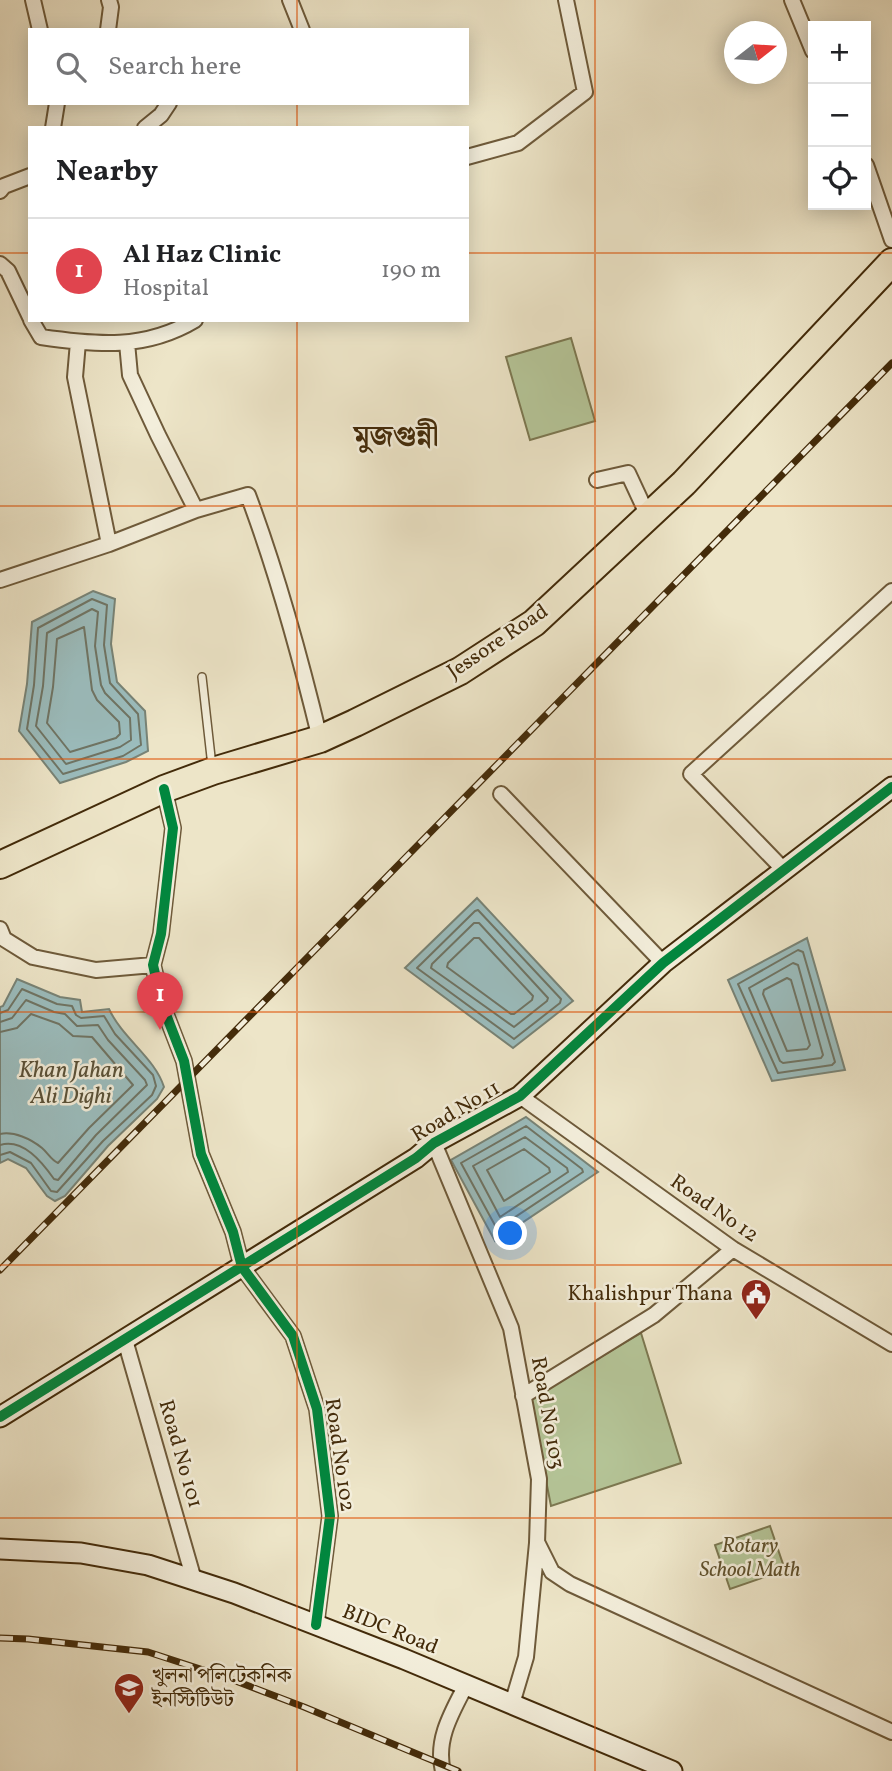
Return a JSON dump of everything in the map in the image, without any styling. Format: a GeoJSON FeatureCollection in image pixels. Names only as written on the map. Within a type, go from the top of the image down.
{"type":"FeatureCollection","features":[{"type":"Feature","properties":{"kind":"highway","name":"Jessore Road"},"geometry":{"type":"LineString","coordinates":[[0,865],[164,789],[213,771],[320,739],[460,671],[534,623],[684,483],[892,262]]}},
{"type":"Feature","properties":{"kind":"street"},"geometry":{"type":"LineString","coordinates":[[33,0],[40,28]]}},
{"type":"Feature","properties":{"kind":"street"},"geometry":{"type":"LineString","coordinates":[[107,28],[111,7],[109,0]]}},
{"type":"Feature","properties":{"kind":"street"},"geometry":{"type":"LineString","coordinates":[[290,0],[301,28]]}},
{"type":"Feature","properties":{"kind":"street"},"geometry":{"type":"LineString","coordinates":[[469,156],[517,143],[585,92],[566,0]]}},
{"type":"Feature","properties":{"kind":"street"},"geometry":{"type":"LineString","coordinates":[[792,0],[808,39]]}},
{"type":"Feature","properties":{"kind":"street"},"geometry":{"type":"LineString","coordinates":[[53,126],[57,105]]}},
{"type":"Feature","properties":{"kind":"street"},"geometry":{"type":"LineString","coordinates":[[147,126],[161,115],[168,105]]}},
{"type":"Feature","properties":{"kind":"street"},"geometry":{"type":"LineString","coordinates":[[0,191],[4,186],[28,177]]}},
{"type":"Feature","properties":{"kind":"street"},"geometry":{"type":"LineString","coordinates":[[871,179],[892,240]]}},
{"type":"Feature","properties":{"kind":"street"},"geometry":{"type":"LineString","coordinates":[[0,264],[8,271],[28,313]]}},
{"type":"Feature","properties":{"kind":"street"},"geometry":{"type":"LineString","coordinates":[[33,322],[41,337],[78,342],[127,343],[173,333],[192,322]]}},
{"type":"Feature","properties":{"kind":"street"},"geometry":{"type":"LineString","coordinates":[[78,342],[75,377],[108,544]]}},
{"type":"Feature","properties":{"kind":"street"},"geometry":{"type":"LineString","coordinates":[[127,343],[130,375],[197,510]]}},
{"type":"Feature","properties":{"kind":"street"},"geometry":{"type":"LineString","coordinates":[[597,480],[628,473],[648,516]]}},
{"type":"Feature","properties":{"kind":"street"},"geometry":{"type":"LineString","coordinates":[[0,580],[108,544],[197,510],[248,495],[272,557],[294,632],[320,739]]}},
{"type":"Feature","properties":{"kind":"street"},"geometry":{"type":"LineString","coordinates":[[784,870],[691,774],[892,591]]}},
{"type":"Feature","properties":{"kind":"street","name":"Road No 11"},"geometry":{"type":"LineString","coordinates":[[0,1417],[416,1158],[434,1143],[520,1096],[663,963],[892,787]]}},
{"type":"Feature","properties":{"kind":"street"},"geometry":{"type":"LineString","coordinates":[[164,789],[173,828],[162,934],[153,965],[162,1004],[184,1061],[201,1154],[233,1232],[242,1267]]}},
{"type":"Feature","properties":{"kind":"street"},"geometry":{"type":"LineString","coordinates":[[501,794],[663,963]]}},
{"type":"Feature","properties":{"kind":"street"},"geometry":{"type":"LineString","coordinates":[[0,929],[4,939],[33,957],[96,970],[153,965]]}},
{"type":"Feature","properties":{"kind":"street","name":"Road No 12"},"geometry":{"type":"LineString","coordinates":[[520,1096],[733,1250],[892,1344]]}},
{"type":"Feature","properties":{"kind":"street","name":"Road No 103"},"geometry":{"type":"LineString","coordinates":[[434,1143],[511,1328],[539,1479],[537,1543],[526,1657],[512,1704]]}},
{"type":"Feature","properties":{"kind":"street"},"geometry":{"type":"LineString","coordinates":[[523,1396],[654,1315],[733,1250]]}},
{"type":"Feature","properties":{"kind":"street","name":"Road No 102"},"geometry":{"type":"LineString","coordinates":[[242,1267],[293,1336],[317,1409],[330,1516],[316,1625]]}},
{"type":"Feature","properties":{"kind":"street","name":"Road No 101"},"geometry":{"type":"LineString","coordinates":[[125,1340],[194,1580]]}},
{"type":"Feature","properties":{"kind":"street"},"geometry":{"type":"LineString","coordinates":[[537,1543],[552,1572],[570,1584],[892,1732]]}},
{"type":"Feature","properties":{"kind":"street","name":"BIDC Road"},"geometry":{"type":"LineString","coordinates":[[0,1549],[81,1553],[148,1565],[194,1580],[316,1625],[672,1771]]}},
{"type":"Feature","properties":{"kind":"street"},"geometry":{"type":"LineString","coordinates":[[443,1771],[439,1756],[447,1723],[466,1685]]}},
{"type":"Feature","properties":{"kind":"lane"},"geometry":{"type":"LineString","coordinates":[[202,677],[213,771]]}},
{"type":"Feature","properties":{"kind":"green space"},"geometry":{"type":"Polygon","coordinates":[[[571,338],[595,421],[530,440],[506,357],[571,338]]]}},
{"type":"Feature","properties":{"kind":"green space"},"geometry":{"type":"Polygon","coordinates":[[[641,1333],[681,1463],[551,1506],[530,1399],[641,1333]]]}},
{"type":"Feature","properties":{"kind":"green space","name":"Rotary School Math"},"geometry":{"type":"Polygon","coordinates":[[[770,1526],[785,1570],[730,1589],[715,1545],[770,1526]]]}},
{"type":"Feature","properties":{"kind":"water"},"geometry":{"type":"Polygon","coordinates":[[[93,591],[115,599],[111,644],[117,682],[145,711],[148,751],[126,762],[60,783],[19,731],[27,684],[32,622],[93,591]]]}},
{"type":"Feature","properties":{"kind":"water"},"geometry":{"type":"Polygon","coordinates":[[[477,898],[573,1001],[513,1048],[405,968],[477,898]]]}},
{"type":"Feature","properties":{"kind":"water"},"geometry":{"type":"Polygon","coordinates":[[[807,938],[845,1070],[772,1081],[728,980],[807,938]]]}},
{"type":"Feature","properties":{"kind":"water","name":"Khan Jahan Ali Dighi"},"geometry":{"type":"Polygon","coordinates":[[[17,979],[60,997],[80,1000],[82,1012],[109,1009],[122,1030],[154,1067],[164,1087],[157,1099],[108,1146],[65,1196],[55,1201],[47,1196],[26,1168],[8,1159],[0,1163],[0,1007],[17,979]]]}},
{"type":"Feature","properties":{"kind":"water"},"geometry":{"type":"Polygon","coordinates":[[[526,1117],[598,1172],[495,1241],[451,1160],[526,1117]]]}},
{"type":"Feature","properties":{"kind":"railway"},"geometry":{"type":"LineString","coordinates":[[0,1270],[892,363]]}},
{"type":"Feature","properties":{"kind":"railway"},"geometry":{"type":"LineString","coordinates":[[0,1638],[148,1652],[304,1707],[458,1771]]}},
{"type":"Feature","properties":{"kind":"cycle path"},"geometry":{"type":"LineString","coordinates":[[0,1417],[416,1158],[434,1143],[520,1096],[663,963],[892,787]]}},
{"type":"Feature","properties":{"kind":"cycle path"},"geometry":{"type":"LineString","coordinates":[[164,789],[173,828],[161,934],[153,965],[162,1004],[184,1061],[201,1154],[233,1232],[242,1267],[293,1336],[317,1409],[330,1516],[316,1625]]}},
{"type":"Feature","properties":{"kind":"place","name":"Al Haz Clinic"},"geometry":{"type":"Point","coordinates":[160,1030]}},
{"type":"Feature","properties":{"kind":"place","name":"Khalishpur Thana"},"geometry":{"type":"Point","coordinates":[756,1321]}},
{"type":"Feature","properties":{"kind":"place","name":"খুলনা পলিটেকনিক ইনস্টিটিউট"},"geometry":{"type":"Point","coordinates":[129,1715]}},
{"type":"Feature","properties":{"kind":"district","name":"মুজগুন্নী"},"geometry":{"type":"Point","coordinates":[396,437]}}]}
